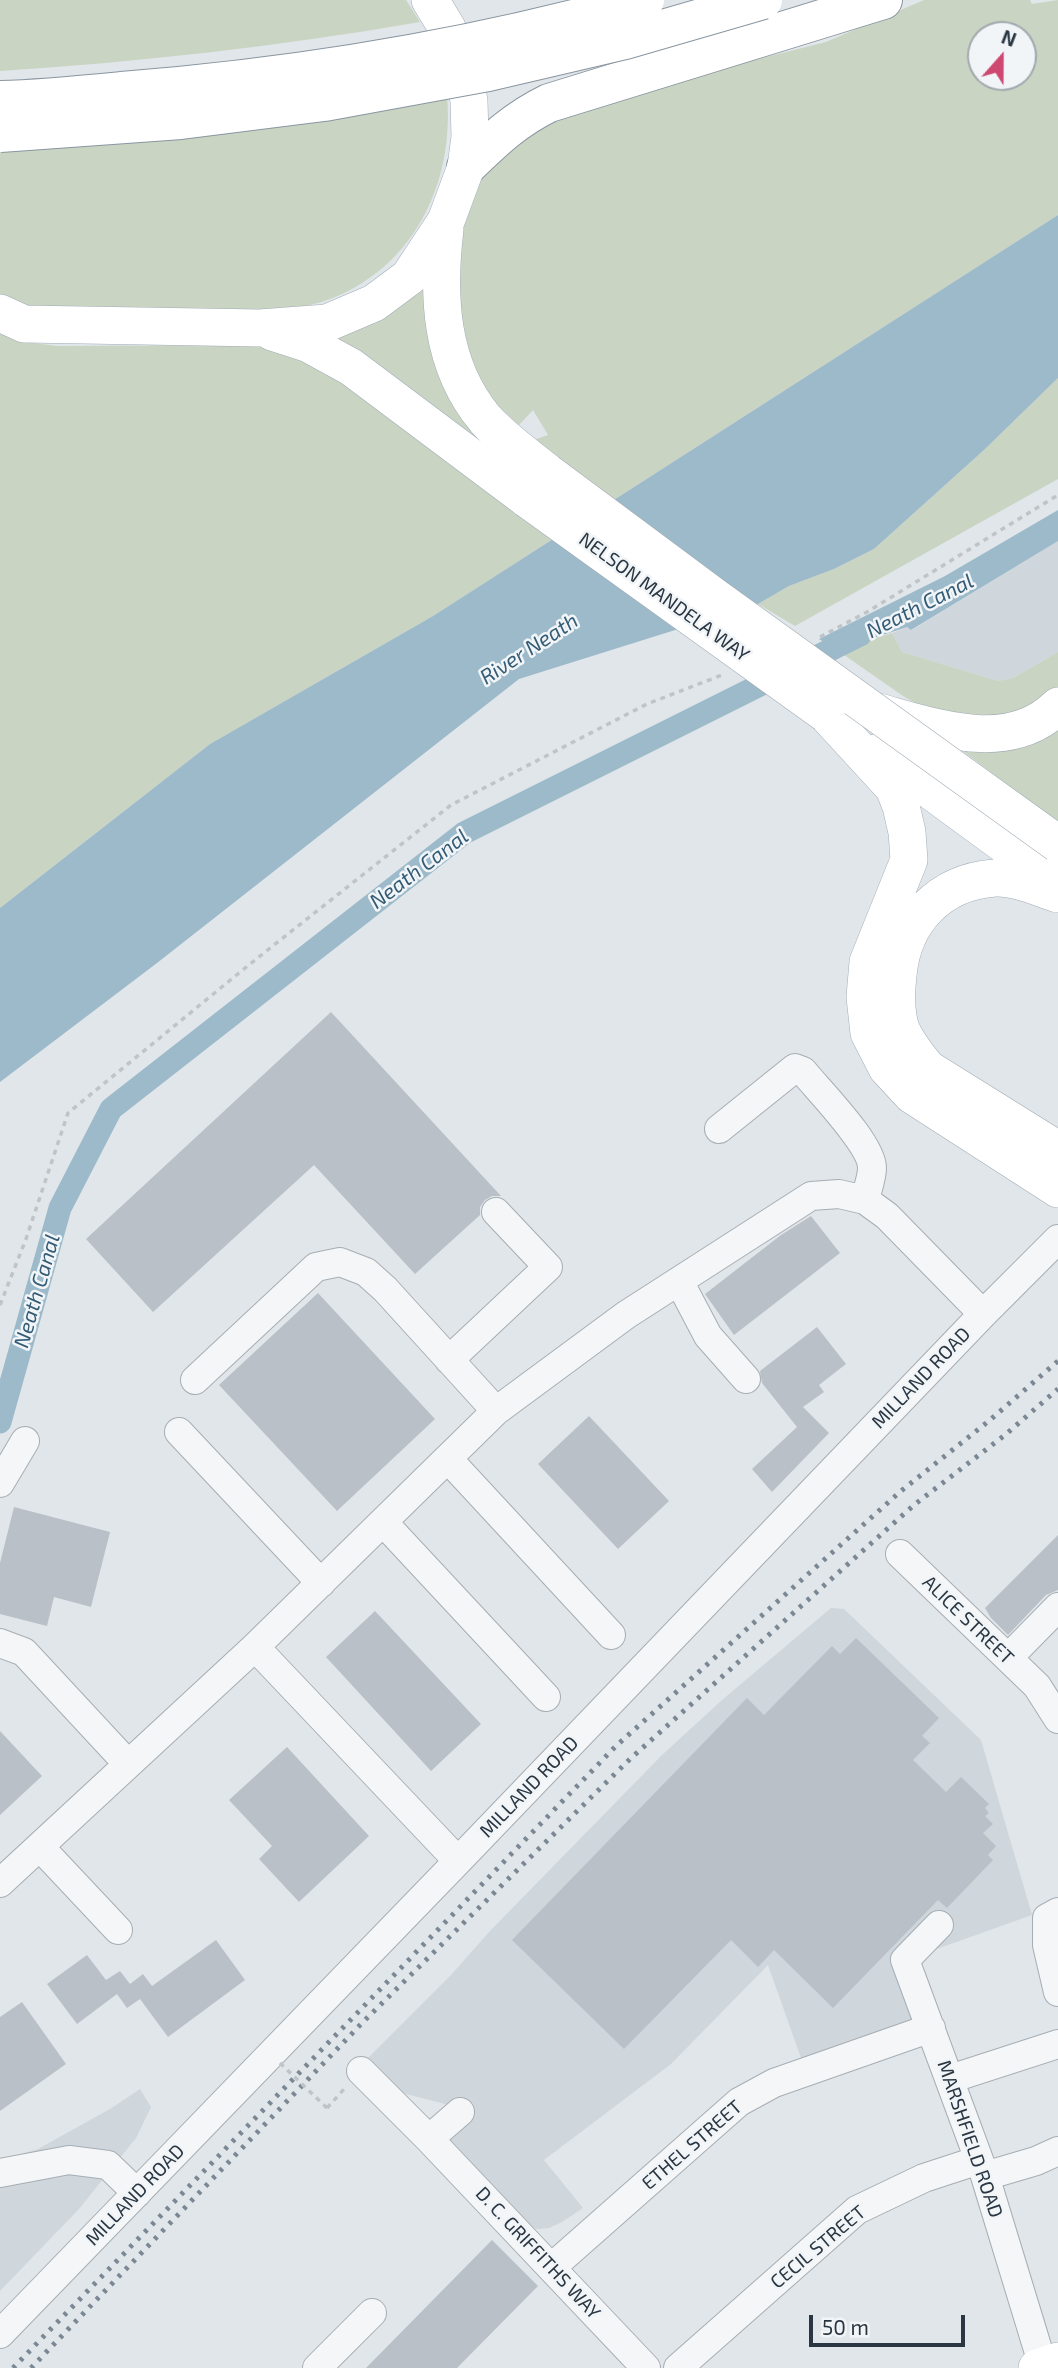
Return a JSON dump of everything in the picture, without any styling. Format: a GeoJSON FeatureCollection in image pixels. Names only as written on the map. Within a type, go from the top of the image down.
{"type":"FeatureCollection","features":[{"type":"Feature","properties":{"kind":"highway"},"geometry":{"type":"LineString","coordinates":[[0,100],[173,87],[319,69],[476,41],[645,0]]}},
{"type":"Feature","properties":{"kind":"highway"},"geometry":{"type":"LineString","coordinates":[[0,133],[181,120],[324,102],[488,72],[625,40],[763,0]]}},
{"type":"Feature","properties":{"kind":"highway"},"geometry":{"type":"LineString","coordinates":[[466,167],[523,116],[549,103],[883,0]]}},
{"type":"Feature","properties":{"kind":"main road"},"geometry":{"type":"LineString","coordinates":[[0,313],[24,324],[260,328],[327,323],[374,303],[409,277],[446,221],[466,167],[470,137],[469,101],[462,62],[447,28],[430,0]]}},
{"type":"Feature","properties":{"kind":"main road","name":"NELSON MANDELA WAY"},"geometry":{"type":"LineString","coordinates":[[446,221],[440,271],[441,315],[449,348],[463,388],[537,486],[825,714],[1058,884]]}},
{"type":"Feature","properties":{"kind":"main road","name":"NELSON MANDELA WAY"},"geometry":{"type":"LineString","coordinates":[[260,328],[309,344],[351,367],[715,597],[1058,844]]}},
{"type":"Feature","properties":{"kind":"main road"},"geometry":{"type":"LineString","coordinates":[[874,710],[960,733],[988,734],[1009,732],[1031,724],[1058,706]]}},
{"type":"Feature","properties":{"kind":"main road"},"geometry":{"type":"LineString","coordinates":[[825,714],[894,788],[907,832],[909,860],[868,962],[865,997],[885,1031],[916,1054],[928,1069],[1058,1150]]}},
{"type":"Feature","properties":{"kind":"main road"},"geometry":{"type":"LineString","coordinates":[[1058,894],[997,878],[959,885],[929,906],[910,928],[900,953],[895,998],[885,1031],[887,1068],[912,1096],[1058,1189]]}},
{"type":"Feature","properties":{"kind":"street"},"geometry":{"type":"LineString","coordinates":[[719,1129],[795,1068],[803,1071],[857,1135],[869,1154],[872,1168],[865,1200]]}},
{"type":"Feature","properties":{"kind":"street"},"geometry":{"type":"LineString","coordinates":[[0,1884],[255,1647],[496,1411],[589,1340],[811,1196],[839,1194],[865,1200],[887,1216],[983,1314]]}},
{"type":"Feature","properties":{"kind":"street"},"geometry":{"type":"LineString","coordinates":[[449,1360],[548,1267],[496,1212]]}},
{"type":"Feature","properties":{"kind":"street","name":"MILLAND ROAD"},"geometry":{"type":"LineString","coordinates":[[0,2334],[1058,1239]]}},
{"type":"Feature","properties":{"kind":"street"},"geometry":{"type":"LineString","coordinates":[[195,1380],[316,1267],[340,1262],[366,1272],[496,1411]]}},
{"type":"Feature","properties":{"kind":"street"},"geometry":{"type":"LineString","coordinates":[[679,1281],[708,1336],[746,1379]]}},
{"type":"Feature","properties":{"kind":"street"},"geometry":{"type":"LineString","coordinates":[[179,1432],[321,1583]]}},
{"type":"Feature","properties":{"kind":"street"},"geometry":{"type":"LineString","coordinates":[[0,1483],[25,1441]]}},
{"type":"Feature","properties":{"kind":"street"},"geometry":{"type":"LineString","coordinates":[[448,1458],[611,1635]]}},
{"type":"Feature","properties":{"kind":"street"},"geometry":{"type":"LineString","coordinates":[[383,1522],[546,1697]]}},
{"type":"Feature","properties":{"kind":"street","name":"ALICE STREET"},"geometry":{"type":"LineString","coordinates":[[900,1554],[1037,1686],[1058,1719]]}},
{"type":"Feature","properties":{"kind":"street"},"geometry":{"type":"LineString","coordinates":[[1008,1658],[1058,1607]]}},
{"type":"Feature","properties":{"kind":"street"},"geometry":{"type":"LineString","coordinates":[[0,1643],[24,1653],[128,1764]]}},
{"type":"Feature","properties":{"kind":"street"},"geometry":{"type":"LineString","coordinates":[[255,1647],[458,1861]]}},
{"type":"Feature","properties":{"kind":"street"},"geometry":{"type":"LineString","coordinates":[[40,1847],[118,1930]]}},
{"type":"Feature","properties":{"kind":"street"},"geometry":{"type":"LineString","coordinates":[[1058,1912],[1047,1918],[1047,1945],[1058,1992]]}},
{"type":"Feature","properties":{"kind":"street","name":"MARSHFIELD ROAD"},"geometry":{"type":"LineString","coordinates":[[939,1925],[905,1960],[982,2168],[1050,2365]]}},
{"type":"Feature","properties":{"kind":"street","name":"ETHEL STREET"},"geometry":{"type":"LineString","coordinates":[[552,2267],[739,2102],[774,2083],[931,2028]]}},
{"type":"Feature","properties":{"kind":"street"},"geometry":{"type":"LineString","coordinates":[[950,2079],[1058,2044]]}},
{"type":"Feature","properties":{"kind":"street","name":"D. C. GRIFFITHS WAY"},"geometry":{"type":"LineString","coordinates":[[361,2071],[429,2138],[646,2368]]}},
{"type":"Feature","properties":{"kind":"street"},"geometry":{"type":"LineString","coordinates":[[429,2138],[460,2112]]}},
{"type":"Feature","properties":{"kind":"street","name":"CECIL STREET"},"geometry":{"type":"LineString","coordinates":[[678,2368],[857,2210],[924,2178],[1036,2161],[1058,2151]]}},
{"type":"Feature","properties":{"kind":"street"},"geometry":{"type":"LineString","coordinates":[[0,2173],[69,2160],[108,2165],[137,2193]]}},
{"type":"Feature","properties":{"kind":"street"},"geometry":{"type":"LineString","coordinates":[[317,2368],[372,2313]]}},
{"type":"Feature","properties":{"kind":"path"},"geometry":{"type":"LineString","coordinates":[[817,638],[867,612],[1058,495]]}},
{"type":"Feature","properties":{"kind":"path"},"geometry":{"type":"LineString","coordinates":[[0,1305],[26,1239],[68,1113],[451,805],[647,704],[733,671]]}},
{"type":"Feature","properties":{"kind":"path"},"geometry":{"type":"LineString","coordinates":[[280,2063],[327,2108]]}},
{"type":"Feature","properties":{"kind":"shaded area"},"geometry":{"type":"Polygon","coordinates":[[[1058,541],[1058,652],[1013,678],[998,681],[902,652],[892,633],[907,627],[912,630],[1058,541]]]}},
{"type":"Feature","properties":{"kind":"shaded area"},"geometry":{"type":"Polygon","coordinates":[[[831,1608],[844,1609],[981,1740],[1032,1915],[906,1960],[931,2028],[806,2072],[768,1965],[671,2064],[544,2160],[583,2208],[549,2228],[527,2227],[451,2143],[449,2105],[398,2092],[367,2059],[661,1756],[722,1700],[831,1608]]]}},
{"type":"Feature","properties":{"kind":"shaded area"},"geometry":{"type":"Polygon","coordinates":[[[140,2089],[151,2107],[136,2138],[79,2209],[0,2291],[0,2160],[38,2149],[140,2089]]]}},
{"type":"Feature","properties":{"kind":"green space"},"geometry":{"type":"Polygon","coordinates":[[[0,0],[406,0],[420,22],[211,52],[0,71],[0,0]]]}},
{"type":"Feature","properties":{"kind":"green space"},"geometry":{"type":"Polygon","coordinates":[[[924,0],[1030,0],[1032,4],[1058,0],[1058,215],[433,616],[210,744],[0,908],[0,334],[25,342],[57,346],[256,345],[290,350],[338,374],[461,465],[548,435],[533,410],[519,425],[476,386],[457,342],[463,211],[482,169],[513,135],[583,103],[826,42],[924,0]]]}},
{"type":"Feature","properties":{"kind":"green space"},"geometry":{"type":"Polygon","coordinates":[[[447,95],[447,133],[441,170],[430,204],[412,235],[390,261],[362,283],[329,299],[291,309],[243,312],[35,310],[0,298],[0,147],[447,95]]]}},
{"type":"Feature","properties":{"kind":"green space"},"geometry":{"type":"Polygon","coordinates":[[[422,277],[427,328],[482,435],[477,443],[331,340],[422,277]]]}},
{"type":"Feature","properties":{"kind":"green space"},"geometry":{"type":"Polygon","coordinates":[[[1058,378],[1058,479],[795,626],[758,604],[789,586],[834,569],[874,549],[984,450],[1058,378]]]}},
{"type":"Feature","properties":{"kind":"green space"},"geometry":{"type":"Polygon","coordinates":[[[892,633],[902,652],[998,681],[1013,678],[1058,652],[1058,691],[1045,703],[990,722],[932,712],[903,696],[837,650],[892,633]]]}},
{"type":"Feature","properties":{"kind":"green space"},"geometry":{"type":"Polygon","coordinates":[[[1058,722],[1058,823],[963,751],[967,746],[1058,722]]]}},
{"type":"Feature","properties":{"kind":"water","name":"River Neath"},"geometry":{"type":"Polygon","coordinates":[[[1058,215],[1058,378],[984,450],[874,549],[834,569],[789,586],[758,604],[519,679],[157,963],[0,1082],[0,908],[210,744],[433,616],[1058,215]]]}},
{"type":"Feature","properties":{"kind":"water"},"geometry":{"type":"Polygon","coordinates":[[[1058,510],[1058,541],[911,630],[907,627],[837,650],[819,639],[945,576],[1058,510]]]}},
{"type":"Feature","properties":{"kind":"building"},"geometry":{"type":"Polygon","coordinates":[[[331,1012],[501,1196],[492,1196],[485,1200],[480,1207],[480,1215],[415,1274],[314,1165],[153,1312],[86,1239],[331,1012]]]}},
{"type":"Feature","properties":{"kind":"building"},"geometry":{"type":"Polygon","coordinates":[[[811,1216],[840,1253],[734,1335],[705,1294],[781,1235],[811,1216]]]}},
{"type":"Feature","properties":{"kind":"building"},"geometry":{"type":"Polygon","coordinates":[[[318,1293],[435,1419],[337,1511],[219,1385],[318,1293]]]}},
{"type":"Feature","properties":{"kind":"building"},"geometry":{"type":"Polygon","coordinates":[[[817,1327],[846,1364],[819,1385],[824,1392],[803,1407],[829,1433],[772,1492],[752,1469],[797,1427],[762,1383],[760,1371],[817,1327]]]}},
{"type":"Feature","properties":{"kind":"building"},"geometry":{"type":"Polygon","coordinates":[[[589,1416],[669,1501],[618,1549],[538,1464],[589,1416]]]}},
{"type":"Feature","properties":{"kind":"building"},"geometry":{"type":"Polygon","coordinates":[[[14,1507],[110,1532],[91,1607],[54,1597],[47,1626],[0,1614],[0,1563],[14,1507]]]}},
{"type":"Feature","properties":{"kind":"building"},"geometry":{"type":"Polygon","coordinates":[[[1058,1535],[1058,1590],[1046,1595],[1008,1635],[985,1608],[1058,1535]]]}},
{"type":"Feature","properties":{"kind":"building"},"geometry":{"type":"Polygon","coordinates":[[[375,1611],[481,1724],[431,1771],[326,1657],[375,1611]]]}},
{"type":"Feature","properties":{"kind":"building"},"geometry":{"type":"Polygon","coordinates":[[[856,1638],[939,1718],[922,1736],[930,1743],[913,1760],[946,1792],[961,1777],[989,1804],[985,1808],[989,1813],[985,1816],[993,1824],[983,1833],[996,1846],[988,1855],[993,1860],[947,1908],[938,1900],[833,2008],[774,1950],[758,1967],[731,1940],[624,2049],[512,1940],[747,1698],[764,1715],[832,1646],[840,1654],[856,1638]]]}},
{"type":"Feature","properties":{"kind":"building"},"geometry":{"type":"Polygon","coordinates":[[[0,1731],[42,1776],[0,1815],[0,1731]]]}},
{"type":"Feature","properties":{"kind":"building"},"geometry":{"type":"Polygon","coordinates":[[[287,1747],[369,1836],[299,1902],[259,1859],[272,1846],[229,1800],[287,1747]]]}},
{"type":"Feature","properties":{"kind":"building"},"geometry":{"type":"Polygon","coordinates":[[[216,1940],[245,1980],[168,2037],[140,1999],[127,2008],[117,1994],[77,2024],[47,1984],[87,1955],[106,1980],[120,1971],[130,1984],[143,1974],[152,1986],[216,1940]]]}},
{"type":"Feature","properties":{"kind":"building"},"geometry":{"type":"Polygon","coordinates":[[[22,2002],[66,2064],[0,2111],[0,2017],[22,2002]]]}},
{"type":"Feature","properties":{"kind":"building"},"geometry":{"type":"Polygon","coordinates":[[[492,2240],[538,2286],[457,2368],[366,2368],[492,2240]]]}},
{"type":"Feature","properties":{"kind":"waterway","name":"Neath Canal"},"geometry":{"type":"LineString","coordinates":[[0,1422],[60,1208],[111,1109],[464,833],[860,635]]}},
{"type":"Feature","properties":{"kind":"railway"},"geometry":{"type":"LineString","coordinates":[[13,2368],[616,1746],[901,1491],[1058,1361]]}},
{"type":"Feature","properties":{"kind":"railway"},"geometry":{"type":"LineString","coordinates":[[31,2368],[364,2021],[630,1759],[914,1505],[1005,1435],[1058,1389]]}}]}
